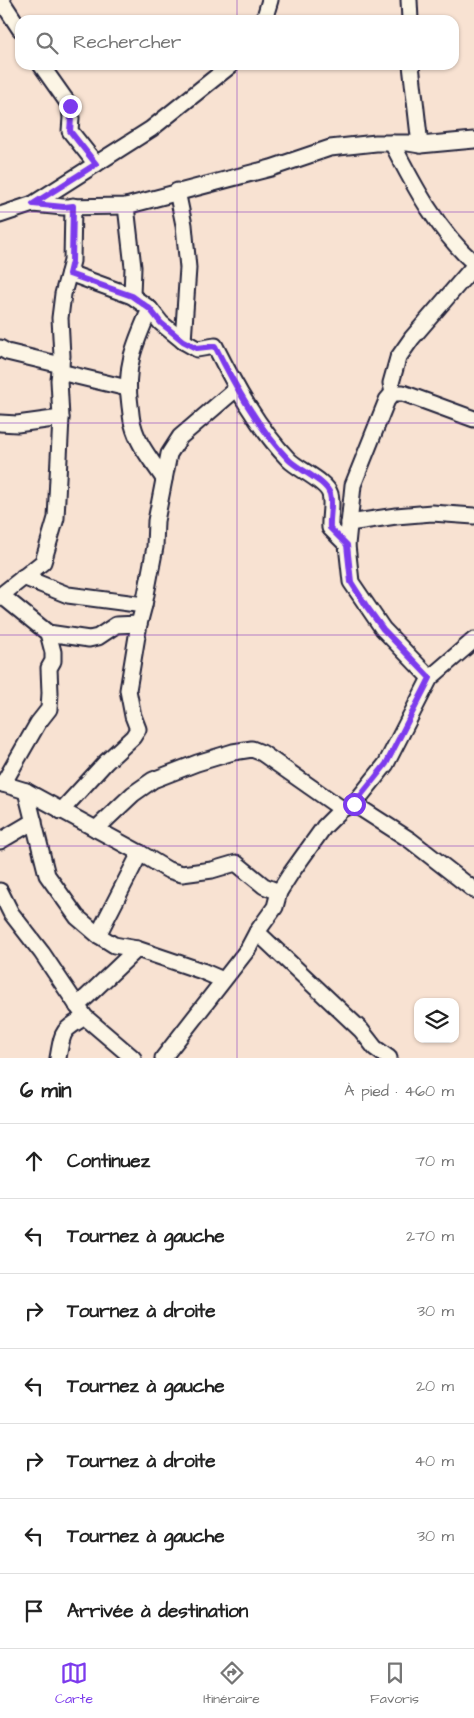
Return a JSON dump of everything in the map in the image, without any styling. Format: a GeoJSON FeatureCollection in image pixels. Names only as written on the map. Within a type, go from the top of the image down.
{"type":"FeatureCollection","features":[{"type":"Feature","properties":{"kind":"street"},"geometry":{"type":"LineString","coordinates":[[1,0],[15,21]]}},
{"type":"Feature","properties":{"kind":"street"},"geometry":{"type":"LineString","coordinates":[[266,15],[270,0]]}},
{"type":"Feature","properties":{"kind":"street"},"geometry":{"type":"LineString","coordinates":[[408,1],[409,15]]}},
{"type":"Feature","properties":{"kind":"street"},"geometry":{"type":"LineString","coordinates":[[45,70],[70,106],[70,131],[96,164]]}},
{"type":"Feature","properties":{"kind":"street"},"geometry":{"type":"LineString","coordinates":[[0,215],[33,204],[151,129],[225,70]]}},
{"type":"Feature","properties":{"kind":"street"},"geometry":{"type":"LineString","coordinates":[[412,70],[420,145]]}},
{"type":"Feature","properties":{"kind":"street"},"geometry":{"type":"LineString","coordinates":[[33,204],[64,207],[126,206],[177,191],[271,168],[330,148],[376,142],[420,145],[474,140]]}},
{"type":"Feature","properties":{"kind":"street"},"geometry":{"type":"LineString","coordinates":[[392,143],[424,204],[474,264],[412,338],[398,358],[391,383],[393,393]]}},
{"type":"Feature","properties":{"kind":"street"},"geometry":{"type":"LineString","coordinates":[[177,191],[184,225],[188,268],[183,341]]}},
{"type":"Feature","properties":{"kind":"street"},"geometry":{"type":"LineString","coordinates":[[73,206],[72,261],[62,294],[60,318],[61,418],[56,518],[43,562],[0,595],[48,633],[89,639],[98,637],[116,626],[139,624]]}},
{"type":"Feature","properties":{"kind":"street"},"geometry":{"type":"LineString","coordinates":[[126,206],[133,267],[132,296]]}},
{"type":"Feature","properties":{"kind":"street"},"geometry":{"type":"LineString","coordinates":[[69,274],[132,296],[150,309],[161,323],[183,341],[197,348],[215,346],[237,388],[261,426],[289,460],[325,486],[330,494],[330,528],[347,545]]}},
{"type":"Feature","properties":{"kind":"street"},"geometry":{"type":"LineString","coordinates":[[150,309],[132,354],[127,388],[133,425],[143,448],[164,478]]}},
{"type":"Feature","properties":{"kind":"street"},"geometry":{"type":"LineString","coordinates":[[0,348],[7,352],[127,388]]}},
{"type":"Feature","properties":{"kind":"street"},"geometry":{"type":"LineString","coordinates":[[62,811],[106,762],[133,737],[138,729],[132,716],[128,690],[155,547],[156,521],[169,454],[180,437],[237,388]]}},
{"type":"Feature","properties":{"kind":"street"},"geometry":{"type":"LineString","coordinates":[[430,678],[383,629],[351,582],[347,545],[353,485],[387,400],[393,393],[403,393],[474,419]]}},
{"type":"Feature","properties":{"kind":"street"},"geometry":{"type":"LineString","coordinates":[[0,423],[16,424],[61,418]]}},
{"type":"Feature","properties":{"kind":"street"},"geometry":{"type":"LineString","coordinates":[[349,523],[396,516],[432,514],[474,516]]}},
{"type":"Feature","properties":{"kind":"street"},"geometry":{"type":"LineString","coordinates":[[23,577],[68,595],[144,605]]}},
{"type":"Feature","properties":{"kind":"street"},"geometry":{"type":"LineString","coordinates":[[48,633],[53,652],[53,660],[49,668],[49,709],[38,723],[2,783],[26,791],[168,870],[182,874],[212,870],[236,863],[264,886],[280,892]]}},
{"type":"Feature","properties":{"kind":"street"},"geometry":{"type":"LineString","coordinates":[[163,1058],[248,949],[257,932],[275,907],[280,892],[324,827],[348,806],[386,764],[430,678],[474,640]]}},
{"type":"Feature","properties":{"kind":"street"},"geometry":{"type":"LineString","coordinates":[[96,830],[133,794],[153,780],[197,763],[233,752],[252,749],[262,752],[348,806],[410,840],[474,890]]}},
{"type":"Feature","properties":{"kind":"street"},"geometry":{"type":"LineString","coordinates":[[26,791],[47,876],[76,917],[114,945],[137,950],[202,971],[223,980]]}},
{"type":"Feature","properties":{"kind":"street"},"geometry":{"type":"LineString","coordinates":[[0,841],[34,821]]}},
{"type":"Feature","properties":{"kind":"street"},"geometry":{"type":"LineString","coordinates":[[98,935],[140,853]]}},
{"type":"Feature","properties":{"kind":"street"},"geometry":{"type":"LineString","coordinates":[[0,891],[11,913],[51,966],[81,1011],[133,1058]]}},
{"type":"Feature","properties":{"kind":"street"},"geometry":{"type":"LineString","coordinates":[[257,932],[361,1030],[375,1048],[389,1058]]}},
{"type":"Feature","properties":{"kind":"street"},"geometry":{"type":"LineString","coordinates":[[58,1058],[62,1034],[137,950]]}},
{"type":"Feature","properties":{"kind":"route"},"geometry":{"type":"LineString","coordinates":[[70,106],[70,131],[96,164],[33,204],[73,206],[72,261],[69,274],[132,296],[150,309],[161,323],[183,341],[197,348],[215,346],[237,388],[261,426],[289,460],[325,486],[330,494],[330,528],[347,545],[351,582],[383,629],[430,678],[386,764],[354,804]]}}]}
